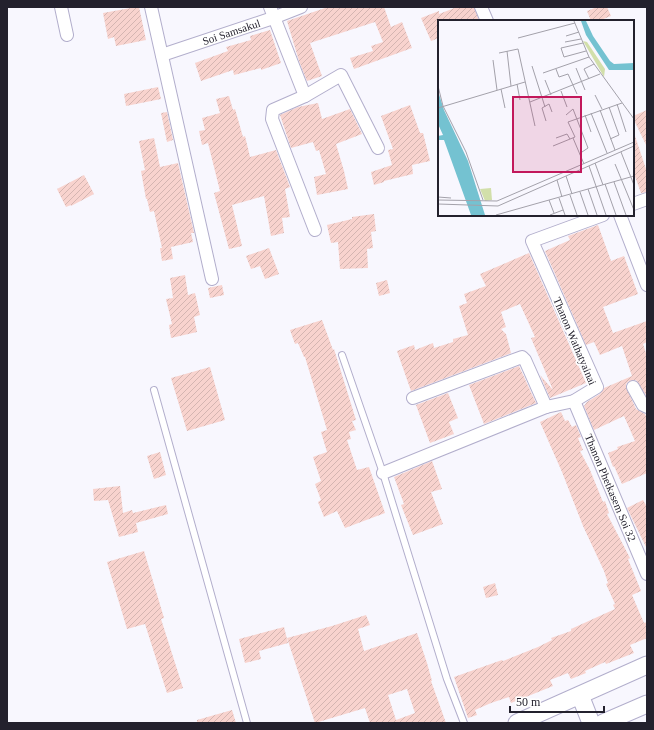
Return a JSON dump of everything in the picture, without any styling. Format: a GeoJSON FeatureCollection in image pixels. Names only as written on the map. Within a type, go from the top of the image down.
{"type":"FeatureCollection","features":[{"type":"Feature","properties":{"kind":"main road"},"geometry":{"type":"LineString","coordinates":[[517,723],[647,664]]}},
{"type":"Feature","properties":{"kind":"main road"},"geometry":{"type":"LineString","coordinates":[[580,695],[591,723]]}},
{"type":"Feature","properties":{"kind":"main road"},"geometry":{"type":"LineString","coordinates":[[603,723],[647,704]]}},
{"type":"Feature","properties":{"kind":"street"},"geometry":{"type":"LineString","coordinates":[[61,7],[67,35]]}},
{"type":"Feature","properties":{"kind":"street"},"geometry":{"type":"LineString","coordinates":[[151,7],[212,279]]}},
{"type":"Feature","properties":{"kind":"street","name":"Soi Samsakul"},"geometry":{"type":"LineString","coordinates":[[162,55],[271,12],[300,7]]}},
{"type":"Feature","properties":{"kind":"street"},"geometry":{"type":"LineString","coordinates":[[481,7],[487,20]]}},
{"type":"Feature","properties":{"kind":"street"},"geometry":{"type":"LineString","coordinates":[[271,12],[305,96]]}},
{"type":"Feature","properties":{"kind":"street"},"geometry":{"type":"LineString","coordinates":[[315,230],[272,119],[273,110],[305,96],[341,75],[378,148]]}},
{"type":"Feature","properties":{"kind":"street"},"geometry":{"type":"LineString","coordinates":[[634,204],[647,199]]}},
{"type":"Feature","properties":{"kind":"street","name":"Thanon Wathatyainai"},"geometry":{"type":"LineString","coordinates":[[383,473],[546,406],[574,401],[597,387],[532,241],[600,216]]}},
{"type":"Feature","properties":{"kind":"street"},"geometry":{"type":"LineString","coordinates":[[620,216],[647,285]]}},
{"type":"Feature","properties":{"kind":"street"},"geometry":{"type":"LineString","coordinates":[[413,398],[522,358],[525,360],[546,406]]}},
{"type":"Feature","properties":{"kind":"street"},"geometry":{"type":"LineString","coordinates":[[633,387],[643,406],[647,407]]}},
{"type":"Feature","properties":{"kind":"street","name":"Thanon Phetkasem Soi 32"},"geometry":{"type":"LineString","coordinates":[[574,401],[642,548],[647,574]]}},
{"type":"Feature","properties":{"kind":"lane"},"geometry":{"type":"LineString","coordinates":[[342,355],[383,473],[447,679],[464,723]]}},
{"type":"Feature","properties":{"kind":"lane"},"geometry":{"type":"LineString","coordinates":[[154,390],[247,723]]}},
{"type":"Feature","properties":{"kind":"building"},"geometry":{"type":"Polygon","coordinates":[[[139,7],[146,40],[116,46],[114,37],[108,39],[103,13],[139,7]]]}},
{"type":"Feature","properties":{"kind":"building"},"geometry":{"type":"Polygon","coordinates":[[[328,7],[384,7],[391,27],[402,22],[412,48],[354,69],[350,58],[373,51],[371,46],[383,42],[375,22],[310,43],[322,76],[307,81],[299,61],[287,21],[328,7]]]}},
{"type":"Feature","properties":{"kind":"building"},"geometry":{"type":"Polygon","coordinates":[[[457,7],[474,7],[479,20],[438,20],[438,38],[431,41],[421,18],[439,11],[439,14],[457,7]]]}},
{"type":"Feature","properties":{"kind":"building"},"geometry":{"type":"Polygon","coordinates":[[[597,7],[607,7],[611,16],[601,20],[591,20],[587,11],[597,7]]]}},
{"type":"Feature","properties":{"kind":"building"},"geometry":{"type":"Polygon","coordinates":[[[270,30],[281,63],[261,70],[261,68],[234,75],[233,70],[201,81],[195,63],[228,51],[226,47],[251,40],[250,36],[270,30]]]}},
{"type":"Feature","properties":{"kind":"building"},"geometry":{"type":"Polygon","coordinates":[[[158,87],[161,99],[126,106],[124,94],[158,87]]]}},
{"type":"Feature","properties":{"kind":"building"},"geometry":{"type":"Polygon","coordinates":[[[229,96],[233,110],[235,109],[243,137],[245,136],[250,157],[276,150],[290,187],[285,189],[290,217],[282,218],[284,233],[271,236],[264,196],[232,205],[242,246],[229,249],[214,193],[220,191],[208,143],[202,145],[199,131],[205,130],[202,118],[220,113],[216,99],[229,96]]]}},
{"type":"Feature","properties":{"kind":"building"},"geometry":{"type":"Polygon","coordinates":[[[318,103],[322,119],[350,109],[362,134],[336,144],[348,189],[317,195],[314,177],[326,174],[319,150],[316,151],[313,142],[291,148],[280,115],[298,107],[318,103]]]}},
{"type":"Feature","properties":{"kind":"building"},"geometry":{"type":"Polygon","coordinates":[[[410,105],[420,133],[423,133],[430,161],[412,165],[413,174],[374,185],[371,172],[392,165],[388,150],[393,149],[381,116],[410,105]]]}},
{"type":"Feature","properties":{"kind":"building"},"geometry":{"type":"Polygon","coordinates":[[[647,110],[647,147],[634,120],[634,116],[647,110]]]}},
{"type":"Feature","properties":{"kind":"building"},"geometry":{"type":"Polygon","coordinates":[[[167,112],[173,140],[167,142],[161,113],[167,112]]]}},
{"type":"Feature","properties":{"kind":"building"},"geometry":{"type":"Polygon","coordinates":[[[634,136],[647,172],[647,192],[641,193],[634,174],[634,136]]]}},
{"type":"Feature","properties":{"kind":"building"},"geometry":{"type":"Polygon","coordinates":[[[154,138],[160,167],[178,163],[194,233],[191,233],[193,242],[171,247],[173,259],[162,261],[160,248],[162,248],[154,211],[150,212],[146,199],[141,171],[145,170],[139,141],[154,138]]]}},
{"type":"Feature","properties":{"kind":"building"},"geometry":{"type":"Polygon","coordinates":[[[84,175],[94,194],[66,207],[57,189],[84,175]]]}},
{"type":"Feature","properties":{"kind":"building"},"geometry":{"type":"Polygon","coordinates":[[[374,214],[376,231],[371,232],[373,248],[367,249],[368,268],[340,269],[338,242],[331,243],[327,225],[352,219],[352,217],[374,214]]]}},
{"type":"Feature","properties":{"kind":"building"},"geometry":{"type":"Polygon","coordinates":[[[598,225],[611,261],[624,256],[638,294],[603,307],[613,333],[647,321],[647,342],[643,344],[647,356],[647,397],[636,380],[629,381],[626,384],[626,387],[636,409],[645,414],[647,418],[647,473],[622,484],[614,466],[613,467],[608,453],[618,449],[617,447],[635,441],[624,416],[594,430],[584,406],[587,402],[600,394],[604,388],[632,376],[622,346],[600,355],[594,342],[586,345],[545,251],[570,240],[568,236],[598,225]]]}},
{"type":"Feature","properties":{"kind":"building"},"geometry":{"type":"Polygon","coordinates":[[[269,248],[279,274],[265,279],[260,266],[251,269],[246,256],[269,248]]]}},
{"type":"Feature","properties":{"kind":"building"},"geometry":{"type":"Polygon","coordinates":[[[529,253],[586,383],[550,398],[540,375],[553,390],[531,338],[535,337],[520,304],[501,312],[506,327],[501,329],[506,334],[511,353],[411,391],[397,351],[414,345],[415,350],[433,343],[434,348],[453,342],[453,339],[468,335],[459,306],[467,303],[464,294],[486,286],[480,274],[529,253]]]}},
{"type":"Feature","properties":{"kind":"building"},"geometry":{"type":"Polygon","coordinates":[[[185,275],[188,295],[195,293],[200,315],[194,317],[197,332],[171,338],[169,325],[172,324],[166,299],[173,298],[170,278],[185,275]]]}},
{"type":"Feature","properties":{"kind":"building"},"geometry":{"type":"Polygon","coordinates":[[[387,280],[390,293],[379,296],[376,283],[387,280]]]}},
{"type":"Feature","properties":{"kind":"building"},"geometry":{"type":"Polygon","coordinates":[[[222,285],[224,295],[210,298],[208,288],[222,285]]]}},
{"type":"Feature","properties":{"kind":"building"},"geometry":{"type":"Polygon","coordinates":[[[322,320],[333,350],[334,349],[356,420],[352,421],[356,430],[349,432],[351,439],[347,440],[357,470],[369,467],[385,513],[345,528],[337,511],[324,517],[318,502],[321,500],[315,484],[321,481],[313,457],[327,452],[321,432],[327,430],[305,357],[298,343],[295,344],[290,330],[322,320]]]}},
{"type":"Feature","properties":{"kind":"building"},"geometry":{"type":"Polygon","coordinates":[[[519,366],[536,403],[484,424],[469,385],[519,366]]]}},
{"type":"Feature","properties":{"kind":"building"},"geometry":{"type":"Polygon","coordinates":[[[210,367],[225,420],[187,431],[171,378],[210,367]]]}},
{"type":"Feature","properties":{"kind":"building"},"geometry":{"type":"Polygon","coordinates":[[[448,393],[458,418],[449,422],[454,434],[430,443],[416,405],[448,393]]]}},
{"type":"Feature","properties":{"kind":"building"},"geometry":{"type":"Polygon","coordinates":[[[561,412],[565,421],[568,420],[572,427],[576,425],[581,437],[578,438],[583,450],[580,451],[590,470],[603,502],[605,501],[609,513],[607,514],[630,558],[628,559],[641,591],[632,595],[644,623],[647,622],[647,638],[630,645],[634,653],[606,664],[605,662],[585,671],[586,673],[571,679],[568,673],[550,680],[553,686],[511,703],[509,697],[491,703],[475,710],[477,715],[468,718],[454,677],[502,660],[503,661],[538,647],[552,640],[551,638],[571,631],[571,629],[615,609],[613,605],[615,604],[606,584],[608,583],[604,571],[583,526],[562,472],[540,422],[561,412]]]}},
{"type":"Feature","properties":{"kind":"building"},"geometry":{"type":"Polygon","coordinates":[[[160,452],[166,475],[154,479],[147,456],[160,452]]]}},
{"type":"Feature","properties":{"kind":"building"},"geometry":{"type":"Polygon","coordinates":[[[432,461],[442,489],[431,492],[443,524],[413,535],[401,505],[404,504],[394,477],[432,461]]]}},
{"type":"Feature","properties":{"kind":"building"},"geometry":{"type":"Polygon","coordinates":[[[120,486],[123,513],[132,510],[133,513],[166,505],[168,514],[136,523],[138,532],[119,537],[108,500],[94,501],[93,489],[120,486]]]}},
{"type":"Feature","properties":{"kind":"building"},"geometry":{"type":"Polygon","coordinates":[[[643,500],[647,507],[647,549],[627,508],[643,500]]]}},
{"type":"Feature","properties":{"kind":"building"},"geometry":{"type":"Polygon","coordinates":[[[144,551],[164,618],[161,619],[183,688],[167,693],[145,624],[127,629],[107,562],[144,551]]]}},
{"type":"Feature","properties":{"kind":"building"},"geometry":{"type":"Polygon","coordinates":[[[495,583],[498,595],[486,598],[483,587],[495,583]]]}},
{"type":"Feature","properties":{"kind":"building"},"geometry":{"type":"Polygon","coordinates":[[[366,615],[370,625],[358,629],[364,651],[417,633],[431,681],[446,723],[370,723],[365,708],[315,723],[287,638],[366,615]],[[407,689],[388,695],[396,720],[415,713],[407,689]]]}},
{"type":"Feature","properties":{"kind":"building"},"geometry":{"type":"Polygon","coordinates":[[[284,627],[288,643],[259,651],[261,659],[245,663],[239,639],[284,627]]]}},
{"type":"Feature","properties":{"kind":"building"},"geometry":{"type":"Polygon","coordinates":[[[232,710],[236,723],[197,723],[197,720],[232,710]]]}}]}
